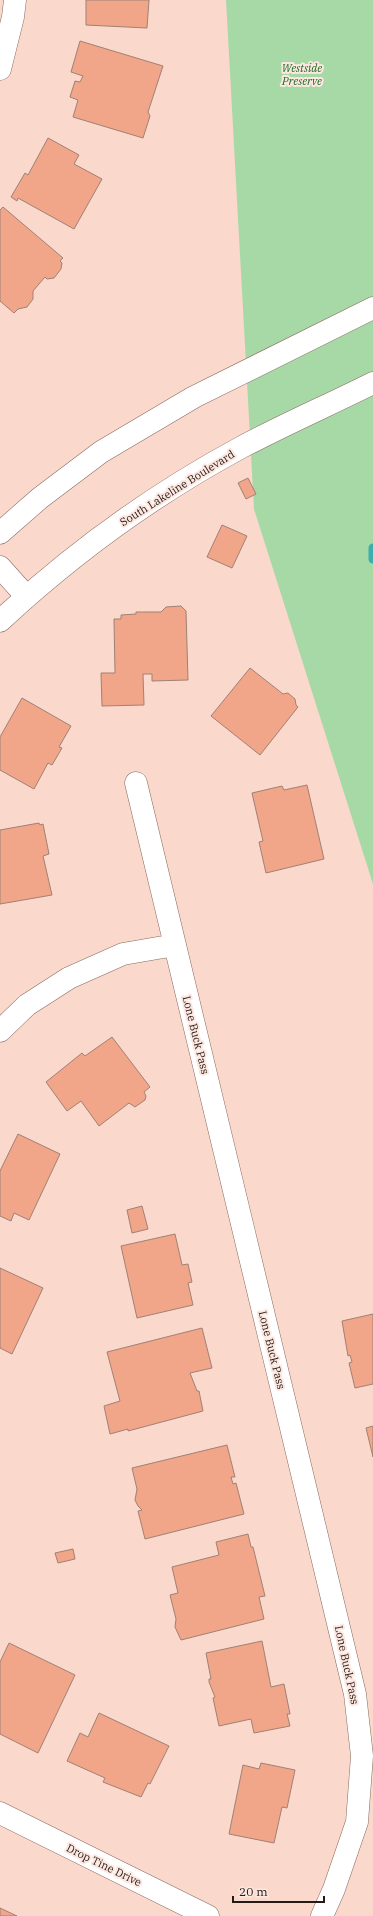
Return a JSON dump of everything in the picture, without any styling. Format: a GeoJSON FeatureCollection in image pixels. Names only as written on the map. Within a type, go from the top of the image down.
{"type":"FeatureCollection","features":[{"type":"Feature","properties":{"kind":"street"},"geometry":{"type":"LineString","coordinates":[[0,69],[13,17],[15,0]]}},
{"type":"Feature","properties":{"kind":"street"},"geometry":{"type":"LineString","coordinates":[[0,533],[40,498],[101,452],[194,397],[373,308]]}},
{"type":"Feature","properties":{"kind":"street","name":"South Lakeline Boulevard"},"geometry":{"type":"LineString","coordinates":[[0,621],[26,596],[80,552],[146,504],[240,448],[373,383]]}},
{"type":"Feature","properties":{"kind":"street"},"geometry":{"type":"LineString","coordinates":[[0,567],[26,596]]}},
{"type":"Feature","properties":{"kind":"street","name":"Lone Buck Pass"},"geometry":{"type":"LineString","coordinates":[[136,783],[355,1694],[362,1756],[357,1822],[334,1889],[322,1916]]}},
{"type":"Feature","properties":{"kind":"street"},"geometry":{"type":"LineString","coordinates":[[0,1031],[27,1005],[69,978],[123,954],[175,945]]}},
{"type":"Feature","properties":{"kind":"street","name":"Drop Tine Drive"},"geometry":{"type":"LineString","coordinates":[[0,1813],[208,1916]]}},
{"type":"Feature","properties":{"kind":"green space","name":"Westside Preserve"},"geometry":{"type":"Polygon","coordinates":[[[226,0],[373,0],[373,884],[254,509],[226,0]]]}},
{"type":"Feature","properties":{"kind":"building"},"geometry":{"type":"Polygon","coordinates":[[[86,0],[149,0],[147,28],[86,25],[86,0]]]}},
{"type":"Feature","properties":{"kind":"building"},"geometry":{"type":"Polygon","coordinates":[[[80,41],[163,66],[148,112],[150,116],[143,138],[73,117],[78,100],[70,97],[75,81],[80,82],[83,76],[71,72],[80,41]]]}},
{"type":"Feature","properties":{"kind":"building"},"geometry":{"type":"Polygon","coordinates":[[[48,138],[79,155],[74,164],[102,179],[74,229],[18,198],[17,201],[11,197],[25,173],[28,175],[48,138]]]}},
{"type":"Feature","properties":{"kind":"building"},"geometry":{"type":"Polygon","coordinates":[[[3,207],[63,258],[60,261],[62,263],[61,269],[54,278],[47,279],[45,277],[33,291],[33,299],[27,307],[18,309],[14,313],[0,301],[0,210],[3,207]]]}},
{"type":"Feature","properties":{"kind":"building"},"geometry":{"type":"Polygon","coordinates":[[[248,478],[256,494],[246,499],[238,483],[248,478]]]}},
{"type":"Feature","properties":{"kind":"building"},"geometry":{"type":"Polygon","coordinates":[[[222,525],[247,536],[232,568],[207,557],[222,525]]]}},
{"type":"Feature","properties":{"kind":"building"},"geometry":{"type":"Polygon","coordinates":[[[181,606],[186,611],[188,680],[152,681],[152,674],[143,674],[144,705],[102,706],[101,673],[115,673],[114,619],[121,619],[121,615],[136,614],[136,612],[161,612],[166,607],[181,606]]]}},
{"type":"Feature","properties":{"kind":"building"},"geometry":{"type":"Polygon","coordinates":[[[250,668],[283,694],[288,693],[295,699],[298,707],[260,755],[211,716],[250,668]]]}},
{"type":"Feature","properties":{"kind":"building"},"geometry":{"type":"Polygon","coordinates":[[[22,698],[71,726],[59,747],[62,748],[52,765],[48,763],[34,789],[0,770],[0,737],[22,698]]]}},
{"type":"Feature","properties":{"kind":"building"},"geometry":{"type":"Polygon","coordinates":[[[307,785],[324,859],[266,873],[259,842],[263,841],[252,793],[282,786],[284,790],[307,785]]]}},
{"type":"Feature","properties":{"kind":"building"},"geometry":{"type":"Polygon","coordinates":[[[39,823],[40,825],[43,824],[49,854],[43,856],[52,895],[0,904],[0,830],[39,823]]]}},
{"type":"Feature","properties":{"kind":"building"},"geometry":{"type":"Polygon","coordinates":[[[112,1037],[150,1087],[144,1092],[146,1096],[145,1100],[135,1107],[129,1103],[99,1126],[81,1101],[67,1111],[46,1082],[82,1053],[85,1056],[112,1037]]]}},
{"type":"Feature","properties":{"kind":"building"},"geometry":{"type":"Polygon","coordinates":[[[18,1134],[60,1154],[29,1220],[14,1213],[11,1221],[0,1216],[0,1171],[18,1134]]]}},
{"type":"Feature","properties":{"kind":"building"},"geometry":{"type":"Polygon","coordinates":[[[142,1206],[148,1229],[132,1233],[127,1210],[142,1206]]]}},
{"type":"Feature","properties":{"kind":"building"},"geometry":{"type":"Polygon","coordinates":[[[175,1234],[182,1265],[188,1264],[192,1282],[188,1283],[193,1305],[137,1318],[121,1246],[175,1234]]]}},
{"type":"Feature","properties":{"kind":"building"},"geometry":{"type":"Polygon","coordinates":[[[0,1268],[43,1288],[12,1354],[0,1348],[0,1268]]]}},
{"type":"Feature","properties":{"kind":"building"},"geometry":{"type":"Polygon","coordinates":[[[373,1314],[373,1384],[355,1388],[349,1363],[352,1362],[350,1355],[348,1356],[342,1321],[373,1314]]]}},
{"type":"Feature","properties":{"kind":"building"},"geometry":{"type":"Polygon","coordinates":[[[202,1328],[212,1368],[190,1373],[197,1391],[199,1391],[203,1411],[128,1431],[128,1429],[110,1434],[104,1406],[120,1401],[107,1352],[202,1328]]]}},
{"type":"Feature","properties":{"kind":"building"},"geometry":{"type":"Polygon","coordinates":[[[373,1426],[373,1457],[366,1428],[373,1426]]]}},
{"type":"Feature","properties":{"kind":"building"},"geometry":{"type":"Polygon","coordinates":[[[227,1445],[235,1477],[231,1477],[233,1484],[236,1483],[244,1514],[145,1539],[138,1511],[142,1510],[135,1500],[137,1489],[132,1468],[227,1445]]]}},
{"type":"Feature","properties":{"kind":"building"},"geometry":{"type":"Polygon","coordinates":[[[248,1534],[251,1547],[253,1547],[265,1596],[259,1597],[264,1619],[181,1640],[175,1627],[176,1619],[170,1595],[178,1593],[172,1567],[219,1555],[216,1542],[248,1534]]]}},
{"type":"Feature","properties":{"kind":"building"},"geometry":{"type":"Polygon","coordinates":[[[73,1549],[75,1559],[58,1563],[55,1553],[73,1549]]]}},
{"type":"Feature","properties":{"kind":"building"},"geometry":{"type":"Polygon","coordinates":[[[262,1641],[271,1687],[284,1684],[290,1714],[287,1714],[290,1726],[254,1733],[251,1719],[219,1726],[213,1698],[215,1697],[209,1682],[209,1679],[211,1679],[206,1653],[262,1641]]]}},
{"type":"Feature","properties":{"kind":"building"},"geometry":{"type":"Polygon","coordinates":[[[9,1643],[75,1675],[38,1753],[0,1734],[0,1662],[9,1643]]]}},
{"type":"Feature","properties":{"kind":"building"},"geometry":{"type":"Polygon","coordinates":[[[99,1713],[169,1746],[150,1784],[148,1783],[141,1797],[103,1782],[105,1778],[67,1761],[80,1733],[88,1737],[99,1713]]]}},
{"type":"Feature","properties":{"kind":"building"},"geometry":{"type":"Polygon","coordinates":[[[261,1763],[295,1770],[287,1808],[282,1807],[274,1843],[229,1834],[243,1765],[259,1769],[261,1763]]]}},
{"type":"Feature","properties":{"kind":"building"},"geometry":{"type":"Polygon","coordinates":[[[0,1908],[17,1916],[0,1916],[0,1908]]]}},
{"type":"Feature","properties":{"kind":"waterway"},"geometry":{"type":"LineString","coordinates":[[373,548],[373,559]]}}]}
